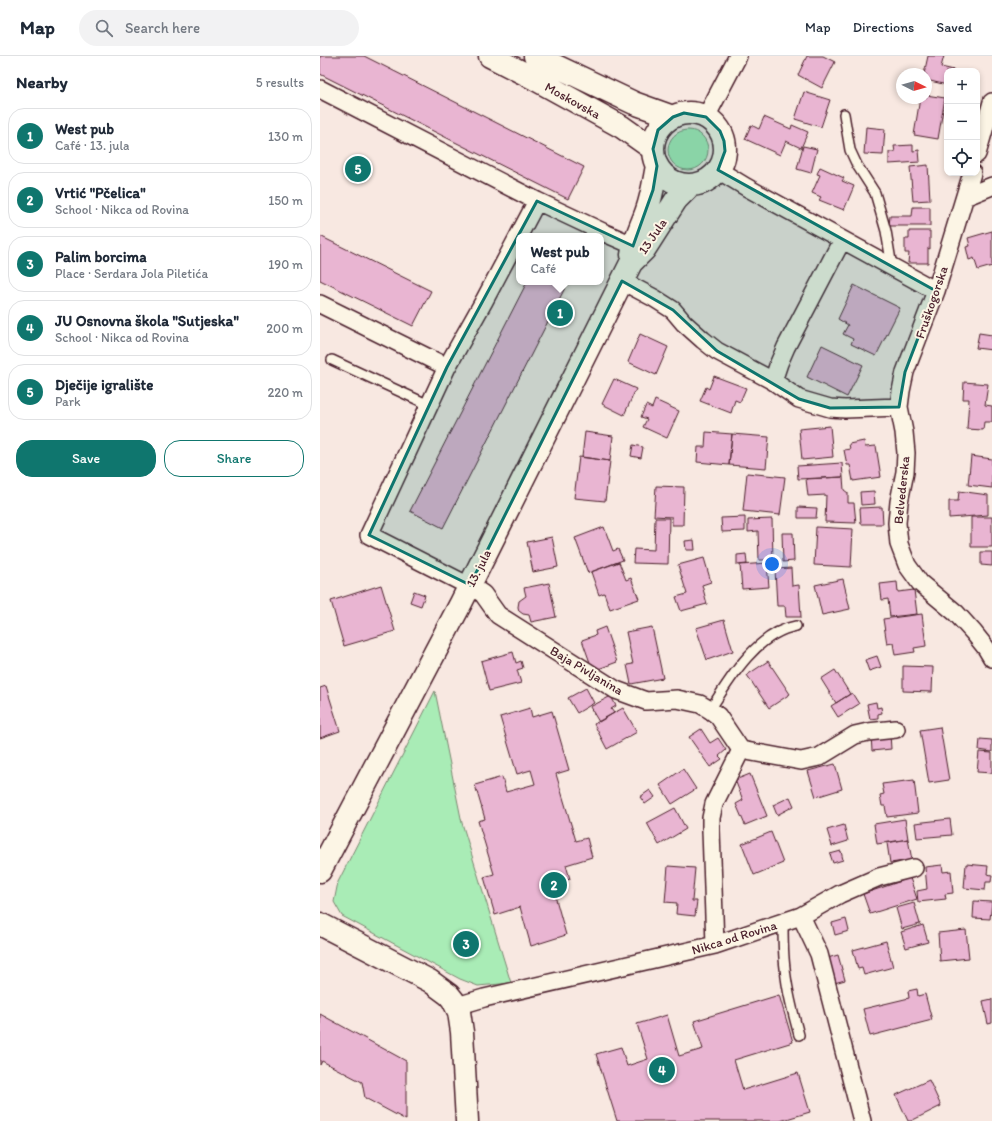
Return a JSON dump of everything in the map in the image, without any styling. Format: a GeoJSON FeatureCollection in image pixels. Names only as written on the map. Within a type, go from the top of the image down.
{"type":"FeatureCollection","features":[{"type":"Feature","properties":{"kind":"main road","name":"Moskovska"},"geometry":{"type":"LineString","coordinates":[[490,56],[622,127],[655,158]]}},
{"type":"Feature","properties":{"kind":"main road","name":"Moskovska"},"geometry":{"type":"LineString","coordinates":[[542,57],[634,103],[673,117]]}},
{"type":"Feature","properties":{"kind":"main road"},"geometry":{"type":"LineString","coordinates":[[684,113],[706,117],[714,123],[720,131],[724,141],[725,151],[723,161],[711,178],[701,183],[691,185],[671,181],[663,175],[655,158],[654,139],[664,122],[673,117],[684,113]]}},
{"type":"Feature","properties":{"kind":"main road","name":"13 Jula"},"geometry":{"type":"LineString","coordinates":[[633,260],[653,190],[655,158]]}},
{"type":"Feature","properties":{"kind":"main road","name":"13 Jula"},"geometry":{"type":"LineString","coordinates":[[633,260],[676,200],[691,185]]}},
{"type":"Feature","properties":{"kind":"main road","name":"13. jula"},"geometry":{"type":"LineString","coordinates":[[320,871],[470,585],[633,260]]}},
{"type":"Feature","properties":{"kind":"main road"},"geometry":{"type":"LineString","coordinates":[[320,924],[430,981],[449,995],[457,1006],[462,1032],[467,1121]]}},
{"type":"Feature","properties":{"kind":"street"},"geometry":{"type":"LineString","coordinates":[[706,117],[738,56]]}},
{"type":"Feature","properties":{"kind":"street"},"geometry":{"type":"LineString","coordinates":[[320,89],[537,201],[607,234],[633,260],[654,298],[673,310],[684,323],[717,351],[773,381],[799,399],[830,408],[845,409],[899,407]]}},
{"type":"Feature","properties":{"kind":"street"},"geometry":{"type":"LineString","coordinates":[[980,144],[992,102]]}},
{"type":"Feature","properties":{"kind":"street"},"geometry":{"type":"LineString","coordinates":[[718,170],[936,291]]}},
{"type":"Feature","properties":{"kind":"street","name":"Fruškogorska"},"geometry":{"type":"LineString","coordinates":[[899,407],[905,372],[936,291],[971,176]]}},
{"type":"Feature","properties":{"kind":"street"},"geometry":{"type":"LineString","coordinates":[[965,196],[992,186]]}},
{"type":"Feature","properties":{"kind":"street"},"geometry":{"type":"LineString","coordinates":[[520,233],[537,201]]}},
{"type":"Feature","properties":{"kind":"street"},"geometry":{"type":"LineString","coordinates":[[773,381],[778,363],[842,240]]}},
{"type":"Feature","properties":{"kind":"street"},"geometry":{"type":"LineString","coordinates":[[429,405],[446,367],[484,301],[516,241]]}},
{"type":"Feature","properties":{"kind":"street"},"geometry":{"type":"LineString","coordinates":[[320,304],[446,367]]}},
{"type":"Feature","properties":{"kind":"street","name":"Baja Pivljanina"},"geometry":{"type":"LineString","coordinates":[[429,405],[370,534],[470,585],[483,594],[498,615],[616,690],[646,701],[677,700],[700,704],[718,716],[741,750]]}},
{"type":"Feature","properties":{"kind":"street","name":"Belvederska"},"geometry":{"type":"LineString","coordinates":[[899,407],[906,453],[905,472],[899,502],[897,523],[899,544],[907,565],[920,583],[956,613],[986,648],[992,658]]}},
{"type":"Feature","properties":{"kind":"street"},"geometry":{"type":"LineString","coordinates":[[715,945],[711,818],[714,804],[741,750],[800,761],[819,757],[856,736],[868,732],[896,729]]}},
{"type":"Feature","properties":{"kind":"street","name":"Nikca od Rovina"},"geometry":{"type":"LineString","coordinates":[[457,1006],[484,998],[715,945],[801,916],[840,894],[879,877],[914,868]]}},
{"type":"Feature","properties":{"kind":"street"},"geometry":{"type":"LineString","coordinates":[[801,916],[819,954],[862,1121]]}},
{"type":"Feature","properties":{"kind":"lane"},"geometry":{"type":"LineString","coordinates":[[844,114],[850,150],[857,165],[875,193],[886,231],[892,267]]}},
{"type":"Feature","properties":{"kind":"lane"},"geometry":{"type":"LineString","coordinates":[[332,360],[429,405]]}},
{"type":"Feature","properties":{"kind":"lane"},"geometry":{"type":"LineString","coordinates":[[710,710],[726,684],[745,659],[762,642],[787,627],[796,626]]}},
{"type":"Feature","properties":{"kind":"lane"},"geometry":{"type":"LineString","coordinates":[[783,922],[785,970],[799,1035]]}},
{"type":"Feature","properties":{"kind":"highlighted area"},"geometry":{"type":"Polygon","coordinates":[[[684,113],[706,117],[720,131],[724,141],[725,151],[718,170],[936,291],[905,372],[899,407],[830,408],[799,399],[717,351],[673,310],[622,281],[470,585],[369,535],[447,367],[537,201],[633,246],[653,190],[657,166],[653,149],[658,130],[673,117],[684,113]]]}},
{"type":"Feature","properties":{"kind":"green space"},"geometry":{"type":"Polygon","coordinates":[[[688,130],[696,132],[702,136],[706,142],[708,150],[706,158],[702,164],[696,168],[688,170],[680,168],[674,164],[670,158],[668,150],[670,142],[674,136],[680,132],[688,130]]]}},
{"type":"Feature","properties":{"kind":"green space"},"geometry":{"type":"Polygon","coordinates":[[[435,691],[462,823],[511,983],[478,986],[460,979],[342,916],[334,902],[338,882],[435,691]]]}},
{"type":"Feature","properties":{"kind":"building"},"geometry":{"type":"Polygon","coordinates":[[[320,56],[364,56],[584,167],[568,199],[320,74],[320,56]]]}},
{"type":"Feature","properties":{"kind":"building"},"geometry":{"type":"Polygon","coordinates":[[[807,56],[823,56],[835,62],[822,88],[798,75],[807,56]]]}},
{"type":"Feature","properties":{"kind":"building"},"geometry":{"type":"Polygon","coordinates":[[[928,56],[944,56],[941,67],[945,68],[944,68],[944,84],[932,81],[932,68],[925,68],[928,56]]]}},
{"type":"Feature","properties":{"kind":"building"},"geometry":{"type":"Polygon","coordinates":[[[804,92],[830,100],[821,127],[795,119],[804,92]]]}},
{"type":"Feature","properties":{"kind":"building"},"geometry":{"type":"Polygon","coordinates":[[[932,96],[944,98],[938,139],[914,135],[919,104],[932,104],[932,96]]]}},
{"type":"Feature","properties":{"kind":"building"},"geometry":{"type":"Polygon","coordinates":[[[764,117],[791,129],[792,125],[808,132],[801,148],[786,141],[780,155],[745,139],[751,125],[759,129],[764,117]]]}},
{"type":"Feature","properties":{"kind":"building"},"geometry":{"type":"Polygon","coordinates":[[[866,127],[885,129],[883,155],[864,154],[866,127]]]}},
{"type":"Feature","properties":{"kind":"building"},"geometry":{"type":"Polygon","coordinates":[[[913,145],[913,151],[919,150],[920,162],[889,164],[889,152],[895,152],[894,146],[913,145]]]}},
{"type":"Feature","properties":{"kind":"building"},"geometry":{"type":"Polygon","coordinates":[[[803,146],[817,149],[811,173],[797,169],[803,146]]]}},
{"type":"Feature","properties":{"kind":"building"},"geometry":{"type":"Polygon","coordinates":[[[928,165],[930,200],[913,201],[910,167],[928,165]]]}},
{"type":"Feature","properties":{"kind":"building"},"geometry":{"type":"Polygon","coordinates":[[[820,167],[844,178],[842,181],[854,186],[844,210],[819,200],[821,197],[812,193],[820,175],[817,174],[820,167]]]}},
{"type":"Feature","properties":{"kind":"building"},"geometry":{"type":"Polygon","coordinates":[[[913,207],[930,207],[930,226],[889,226],[890,216],[912,216],[913,207]]]}},
{"type":"Feature","properties":{"kind":"building"},"geometry":{"type":"Polygon","coordinates":[[[909,231],[930,231],[928,263],[908,263],[909,253],[905,253],[905,239],[909,239],[909,231]]]}},
{"type":"Feature","properties":{"kind":"building"},"geometry":{"type":"Polygon","coordinates":[[[992,231],[992,266],[978,270],[974,258],[969,260],[966,247],[970,246],[968,238],[992,231]]]}},
{"type":"Feature","properties":{"kind":"building"},"geometry":{"type":"Polygon","coordinates":[[[320,236],[431,291],[413,326],[320,280],[320,236]]]}},
{"type":"Feature","properties":{"kind":"building"},"geometry":{"type":"Polygon","coordinates":[[[525,285],[566,285],[443,528],[410,511],[525,285]]]}},
{"type":"Feature","properties":{"kind":"building"},"geometry":{"type":"Polygon","coordinates":[[[854,285],[900,308],[876,356],[851,344],[853,339],[843,334],[848,325],[838,319],[854,285]]]}},
{"type":"Feature","properties":{"kind":"building"},"geometry":{"type":"Polygon","coordinates":[[[979,333],[992,335],[992,350],[976,348],[979,333]]]}},
{"type":"Feature","properties":{"kind":"building"},"geometry":{"type":"Polygon","coordinates":[[[640,334],[668,347],[656,375],[628,362],[640,334]]]}},
{"type":"Feature","properties":{"kind":"building"},"geometry":{"type":"Polygon","coordinates":[[[822,345],[863,365],[847,397],[807,377],[822,345]]]}},
{"type":"Feature","properties":{"kind":"building"},"geometry":{"type":"Polygon","coordinates":[[[714,376],[746,388],[740,402],[735,400],[731,413],[700,401],[706,387],[709,389],[714,376]]]}},
{"type":"Feature","properties":{"kind":"building"},"geometry":{"type":"Polygon","coordinates":[[[614,379],[636,389],[624,415],[602,404],[614,379]]]}},
{"type":"Feature","properties":{"kind":"building"},"geometry":{"type":"Polygon","coordinates":[[[964,382],[988,384],[985,405],[992,406],[992,422],[984,422],[983,430],[967,429],[969,399],[963,399],[964,382]]]}},
{"type":"Feature","properties":{"kind":"building"},"geometry":{"type":"Polygon","coordinates":[[[655,400],[679,411],[667,438],[643,427],[647,419],[641,417],[646,405],[652,408],[655,400]]]}},
{"type":"Feature","properties":{"kind":"building"},"geometry":{"type":"Polygon","coordinates":[[[830,426],[833,457],[802,460],[799,429],[830,426]]]}},
{"type":"Feature","properties":{"kind":"building"},"geometry":{"type":"Polygon","coordinates":[[[585,432],[613,436],[610,461],[582,457],[585,432]]]}},
{"type":"Feature","properties":{"kind":"building"},"geometry":{"type":"Polygon","coordinates":[[[706,432],[732,434],[729,465],[697,462],[698,447],[705,447],[706,432]]]}},
{"type":"Feature","properties":{"kind":"building"},"geometry":{"type":"Polygon","coordinates":[[[732,434],[769,437],[766,468],[729,465],[732,434]]]}},
{"type":"Feature","properties":{"kind":"building"},"geometry":{"type":"Polygon","coordinates":[[[864,441],[865,447],[876,446],[881,477],[853,481],[850,465],[847,465],[844,450],[850,449],[849,444],[864,441]]]}},
{"type":"Feature","properties":{"kind":"building"},"geometry":{"type":"Polygon","coordinates":[[[633,445],[643,447],[641,458],[631,456],[633,445]]]}},
{"type":"Feature","properties":{"kind":"building"},"geometry":{"type":"Polygon","coordinates":[[[971,456],[992,459],[992,488],[968,485],[971,456]]]}},
{"type":"Feature","properties":{"kind":"building"},"geometry":{"type":"Polygon","coordinates":[[[579,457],[610,461],[605,501],[574,498],[579,457]]]}},
{"type":"Feature","properties":{"kind":"building"},"geometry":{"type":"Polygon","coordinates":[[[842,463],[843,477],[798,479],[797,466],[842,463]]]}},
{"type":"Feature","properties":{"kind":"building"},"geometry":{"type":"Polygon","coordinates":[[[747,473],[785,477],[780,515],[743,511],[747,473]]]}},
{"type":"Feature","properties":{"kind":"building"},"geometry":{"type":"Polygon","coordinates":[[[843,477],[844,490],[848,493],[848,503],[854,503],[856,523],[825,522],[826,495],[808,496],[806,479],[843,477]]]}},
{"type":"Feature","properties":{"kind":"building"},"geometry":{"type":"Polygon","coordinates":[[[656,486],[684,487],[683,525],[672,525],[672,517],[654,516],[656,486]]]}},
{"type":"Feature","properties":{"kind":"building"},"geometry":{"type":"Polygon","coordinates":[[[874,491],[875,504],[861,505],[860,492],[874,491]]]}},
{"type":"Feature","properties":{"kind":"building"},"geometry":{"type":"Polygon","coordinates":[[[959,491],[988,495],[988,515],[949,518],[949,501],[958,501],[959,491]]]}},
{"type":"Feature","properties":{"kind":"building"},"geometry":{"type":"Polygon","coordinates":[[[798,507],[817,508],[816,518],[798,518],[798,507]]]}},
{"type":"Feature","properties":{"kind":"building"},"geometry":{"type":"Polygon","coordinates":[[[882,507],[883,524],[861,524],[860,508],[882,507]]]}},
{"type":"Feature","properties":{"kind":"building"},"geometry":{"type":"Polygon","coordinates":[[[745,517],[745,531],[722,532],[721,518],[745,517]]]}},
{"type":"Feature","properties":{"kind":"building"},"geometry":{"type":"Polygon","coordinates":[[[971,517],[992,517],[992,547],[971,547],[971,517]]]}},
{"type":"Feature","properties":{"kind":"building"},"geometry":{"type":"Polygon","coordinates":[[[655,518],[669,518],[668,564],[633,563],[634,549],[654,550],[655,518]]]}},
{"type":"Feature","properties":{"kind":"building"},"geometry":{"type":"Polygon","coordinates":[[[772,519],[773,560],[759,560],[758,531],[748,532],[748,520],[772,519]]]}},
{"type":"Feature","properties":{"kind":"building"},"geometry":{"type":"Polygon","coordinates":[[[604,527],[613,551],[618,549],[623,560],[588,573],[575,538],[604,527]]]}},
{"type":"Feature","properties":{"kind":"building"},"geometry":{"type":"Polygon","coordinates":[[[816,527],[853,529],[851,567],[814,565],[816,527]]]}},
{"type":"Feature","properties":{"kind":"building"},"geometry":{"type":"Polygon","coordinates":[[[782,533],[793,533],[794,561],[783,562],[782,533]]]}},
{"type":"Feature","properties":{"kind":"building"},"geometry":{"type":"Polygon","coordinates":[[[552,537],[558,567],[533,572],[527,542],[552,537]]]}},
{"type":"Feature","properties":{"kind":"building"},"geometry":{"type":"Polygon","coordinates":[[[694,540],[695,550],[686,550],[685,541],[694,540]]]}},
{"type":"Feature","properties":{"kind":"building"},"geometry":{"type":"Polygon","coordinates":[[[981,552],[992,552],[992,566],[981,565],[981,552]]]}},
{"type":"Feature","properties":{"kind":"building"},"geometry":{"type":"Polygon","coordinates":[[[746,554],[747,564],[737,565],[737,555],[746,554]]]}},
{"type":"Feature","properties":{"kind":"building"},"geometry":{"type":"Polygon","coordinates":[[[704,558],[711,582],[702,585],[707,604],[681,611],[676,597],[687,594],[678,565],[704,558]]]}},
{"type":"Feature","properties":{"kind":"building"},"geometry":{"type":"Polygon","coordinates":[[[619,562],[626,580],[631,578],[639,599],[610,609],[604,593],[599,595],[591,572],[619,562]]]}},
{"type":"Feature","properties":{"kind":"building"},"geometry":{"type":"Polygon","coordinates":[[[767,563],[769,587],[742,589],[740,565],[767,563]]]}},
{"type":"Feature","properties":{"kind":"building"},"geometry":{"type":"Polygon","coordinates":[[[791,568],[792,586],[799,585],[801,617],[786,617],[785,606],[777,606],[775,569],[791,568]]]}},
{"type":"Feature","properties":{"kind":"building"},"geometry":{"type":"Polygon","coordinates":[[[843,579],[850,609],[822,615],[815,585],[843,579]]]}},
{"type":"Feature","properties":{"kind":"building"},"geometry":{"type":"Polygon","coordinates":[[[897,582],[898,592],[914,590],[917,614],[890,617],[888,599],[882,600],[880,584],[897,582]]]}},
{"type":"Feature","properties":{"kind":"building"},"geometry":{"type":"Polygon","coordinates":[[[549,583],[556,617],[531,622],[529,615],[523,614],[519,611],[518,607],[519,601],[526,596],[524,588],[549,583]]]}},
{"type":"Feature","properties":{"kind":"building"},"geometry":{"type":"Polygon","coordinates":[[[381,585],[395,631],[344,646],[331,601],[381,585]]]}},
{"type":"Feature","properties":{"kind":"building"},"geometry":{"type":"Polygon","coordinates":[[[414,591],[425,595],[421,606],[410,602],[414,591]]]}},
{"type":"Feature","properties":{"kind":"building"},"geometry":{"type":"Polygon","coordinates":[[[922,614],[926,646],[914,648],[915,652],[895,655],[893,643],[887,644],[883,619],[922,614]]]}},
{"type":"Feature","properties":{"kind":"building"},"geometry":{"type":"Polygon","coordinates":[[[724,620],[733,651],[707,660],[696,628],[724,620]]]}},
{"type":"Feature","properties":{"kind":"building"},"geometry":{"type":"Polygon","coordinates":[[[605,627],[617,662],[593,671],[582,640],[596,635],[595,631],[605,627]]]}},
{"type":"Feature","properties":{"kind":"building"},"geometry":{"type":"Polygon","coordinates":[[[652,627],[663,678],[631,684],[627,665],[633,664],[626,632],[652,627]]]}},
{"type":"Feature","properties":{"kind":"building"},"geometry":{"type":"Polygon","coordinates":[[[513,652],[516,663],[521,661],[523,668],[517,670],[521,683],[489,691],[481,661],[513,652]]]}},
{"type":"Feature","properties":{"kind":"building"},"geometry":{"type":"Polygon","coordinates":[[[877,656],[881,667],[869,671],[865,660],[877,656]]]}},
{"type":"Feature","properties":{"kind":"building"},"geometry":{"type":"Polygon","coordinates":[[[768,661],[790,694],[769,708],[747,675],[768,661]]]}},
{"type":"Feature","properties":{"kind":"building"},"geometry":{"type":"Polygon","coordinates":[[[903,666],[933,667],[932,692],[903,691],[903,666]]]}},
{"type":"Feature","properties":{"kind":"building"},"geometry":{"type":"Polygon","coordinates":[[[835,670],[850,694],[836,703],[821,679],[835,670]]]}},
{"type":"Feature","properties":{"kind":"building"},"geometry":{"type":"Polygon","coordinates":[[[326,686],[340,731],[320,738],[320,688],[326,686]]]}},
{"type":"Feature","properties":{"kind":"building"},"geometry":{"type":"Polygon","coordinates":[[[586,688],[594,703],[577,713],[568,698],[586,688]]]}},
{"type":"Feature","properties":{"kind":"building"},"geometry":{"type":"Polygon","coordinates":[[[852,693],[859,704],[838,717],[831,706],[852,693]]]}},
{"type":"Feature","properties":{"kind":"building"},"geometry":{"type":"Polygon","coordinates":[[[611,696],[616,706],[611,709],[614,713],[599,722],[590,707],[611,696]]]}},
{"type":"Feature","properties":{"kind":"building"},"geometry":{"type":"Polygon","coordinates":[[[876,702],[877,708],[881,707],[882,713],[878,714],[878,718],[870,719],[867,704],[876,702]]]}},
{"type":"Feature","properties":{"kind":"building"},"geometry":{"type":"Polygon","coordinates":[[[530,708],[532,717],[552,711],[569,770],[556,774],[576,841],[587,838],[592,857],[566,865],[570,879],[552,885],[566,935],[531,946],[520,907],[495,915],[484,877],[494,874],[478,821],[485,819],[475,785],[502,777],[506,792],[535,784],[531,770],[517,774],[500,717],[530,708]]]}},
{"type":"Feature","properties":{"kind":"building"},"geometry":{"type":"Polygon","coordinates":[[[623,708],[637,732],[607,749],[594,724],[623,708]]]}},
{"type":"Feature","properties":{"kind":"building"},"geometry":{"type":"Polygon","coordinates":[[[940,727],[949,780],[929,783],[920,730],[940,727]]]}},
{"type":"Feature","properties":{"kind":"building"},"geometry":{"type":"Polygon","coordinates":[[[701,729],[710,743],[718,738],[726,750],[719,756],[722,759],[710,767],[689,737],[701,729]]]}},
{"type":"Feature","properties":{"kind":"building"},"geometry":{"type":"Polygon","coordinates":[[[890,734],[891,749],[872,751],[871,735],[890,734]]]}},
{"type":"Feature","properties":{"kind":"building"},"geometry":{"type":"Polygon","coordinates":[[[980,739],[992,740],[992,752],[979,750],[980,739]]]}},
{"type":"Feature","properties":{"kind":"building"},"geometry":{"type":"Polygon","coordinates":[[[979,752],[992,753],[992,773],[977,772],[979,752]]]}},
{"type":"Feature","properties":{"kind":"building"},"geometry":{"type":"Polygon","coordinates":[[[835,764],[842,789],[816,797],[808,771],[835,764]]]}},
{"type":"Feature","properties":{"kind":"building"},"geometry":{"type":"Polygon","coordinates":[[[683,769],[696,789],[672,804],[660,785],[683,769]]]}},
{"type":"Feature","properties":{"kind":"building"},"geometry":{"type":"Polygon","coordinates":[[[750,774],[767,816],[745,825],[736,804],[743,800],[735,780],[750,774]]]}},
{"type":"Feature","properties":{"kind":"building"},"geometry":{"type":"Polygon","coordinates":[[[914,780],[918,813],[887,817],[885,806],[882,806],[880,795],[884,794],[882,784],[914,780]]]}},
{"type":"Feature","properties":{"kind":"building"},"geometry":{"type":"Polygon","coordinates":[[[650,790],[655,797],[645,804],[640,797],[650,790]]]}},
{"type":"Feature","properties":{"kind":"building"},"geometry":{"type":"Polygon","coordinates":[[[790,797],[794,806],[777,815],[773,805],[790,797]]]}},
{"type":"Feature","properties":{"kind":"building"},"geometry":{"type":"Polygon","coordinates":[[[675,808],[686,829],[659,845],[647,823],[675,808]]]}},
{"type":"Feature","properties":{"kind":"building"},"geometry":{"type":"Polygon","coordinates":[[[905,819],[908,839],[877,844],[874,824],[905,819]]]}},
{"type":"Feature","properties":{"kind":"building"},"geometry":{"type":"Polygon","coordinates":[[[950,819],[952,835],[917,838],[915,823],[950,819]]]}},
{"type":"Feature","properties":{"kind":"building"},"geometry":{"type":"Polygon","coordinates":[[[844,825],[848,841],[832,846],[827,830],[844,825]]]}},
{"type":"Feature","properties":{"kind":"building"},"geometry":{"type":"Polygon","coordinates":[[[771,832],[783,863],[754,875],[742,844],[771,832]]]}},
{"type":"Feature","properties":{"kind":"building"},"geometry":{"type":"Polygon","coordinates":[[[908,839],[912,860],[890,863],[887,843],[908,839]]]}},
{"type":"Feature","properties":{"kind":"building"},"geometry":{"type":"Polygon","coordinates":[[[841,851],[843,860],[833,863],[830,854],[841,851]]]}},
{"type":"Feature","properties":{"kind":"building"},"geometry":{"type":"Polygon","coordinates":[[[966,864],[988,866],[987,874],[992,875],[991,882],[986,882],[985,890],[964,888],[966,864]]]}},
{"type":"Feature","properties":{"kind":"building"},"geometry":{"type":"Polygon","coordinates":[[[942,865],[943,872],[951,871],[953,893],[945,894],[946,899],[918,902],[917,891],[927,889],[925,867],[942,865]]]}},
{"type":"Feature","properties":{"kind":"building"},"geometry":{"type":"Polygon","coordinates":[[[668,866],[695,868],[692,901],[697,901],[695,916],[676,914],[677,903],[665,902],[668,866]]]}},
{"type":"Feature","properties":{"kind":"building"},"geometry":{"type":"Polygon","coordinates":[[[910,878],[917,899],[870,914],[863,894],[910,878]]]}},
{"type":"Feature","properties":{"kind":"building"},"geometry":{"type":"Polygon","coordinates":[[[974,901],[992,902],[990,919],[973,918],[974,901]]]}},
{"type":"Feature","properties":{"kind":"building"},"geometry":{"type":"Polygon","coordinates":[[[914,903],[920,924],[902,929],[896,908],[914,903]]]}},
{"type":"Feature","properties":{"kind":"building"},"geometry":{"type":"Polygon","coordinates":[[[846,919],[849,931],[835,935],[832,923],[846,919]]]}},
{"type":"Feature","properties":{"kind":"building"},"geometry":{"type":"Polygon","coordinates":[[[923,925],[928,942],[906,948],[901,932],[923,925]]]}},
{"type":"Feature","properties":{"kind":"building"},"geometry":{"type":"Polygon","coordinates":[[[966,930],[969,958],[940,961],[938,933],[966,930]]]}},
{"type":"Feature","properties":{"kind":"building"},"geometry":{"type":"Polygon","coordinates":[[[886,941],[893,967],[864,975],[862,968],[858,969],[853,950],[886,941]]]}},
{"type":"Feature","properties":{"kind":"building"},"geometry":{"type":"Polygon","coordinates":[[[838,955],[845,980],[831,984],[824,959],[838,955]]]}},
{"type":"Feature","properties":{"kind":"building"},"geometry":{"type":"Polygon","coordinates":[[[917,989],[918,996],[925,994],[932,1020],[870,1036],[863,1009],[909,998],[908,991],[917,989]]]}},
{"type":"Feature","properties":{"kind":"building"},"geometry":{"type":"Polygon","coordinates":[[[779,995],[793,1042],[734,1060],[743,1090],[798,1073],[810,1112],[780,1121],[617,1121],[596,1054],[621,1047],[627,1066],[648,1059],[637,1024],[667,1015],[679,1056],[703,1049],[694,1021],[779,995]]]}},
{"type":"Feature","properties":{"kind":"building"},"geometry":{"type":"Polygon","coordinates":[[[992,999],[992,1023],[988,1024],[983,1001],[992,999]]]}},
{"type":"Feature","properties":{"kind":"building"},"geometry":{"type":"Polygon","coordinates":[[[320,1014],[406,1061],[406,1120],[365,1098],[362,1082],[322,1061],[320,1065],[320,1014]]]}},
{"type":"Feature","properties":{"kind":"building"},"geometry":{"type":"Polygon","coordinates":[[[929,1080],[941,1106],[911,1121],[908,1121],[896,1095],[929,1080]]]}},
{"type":"Feature","properties":{"kind":"place","name":"Dječije igralište"},"geometry":{"type":"Point","coordinates":[358,169]}},
{"type":"Feature","properties":{"kind":"place","name":"West pub"},"geometry":{"type":"Point","coordinates":[560,313]}},
{"type":"Feature","properties":{"kind":"place","name":"Vrtić \"Pčelica\""},"geometry":{"type":"Point","coordinates":[554,885]}},
{"type":"Feature","properties":{"kind":"place","name":"Palim borcima"},"geometry":{"type":"Point","coordinates":[466,944]}},
{"type":"Feature","properties":{"kind":"place","name":"JU Osnovna škola \"Sutjeska\""},"geometry":{"type":"Point","coordinates":[662,1070]}}]}
